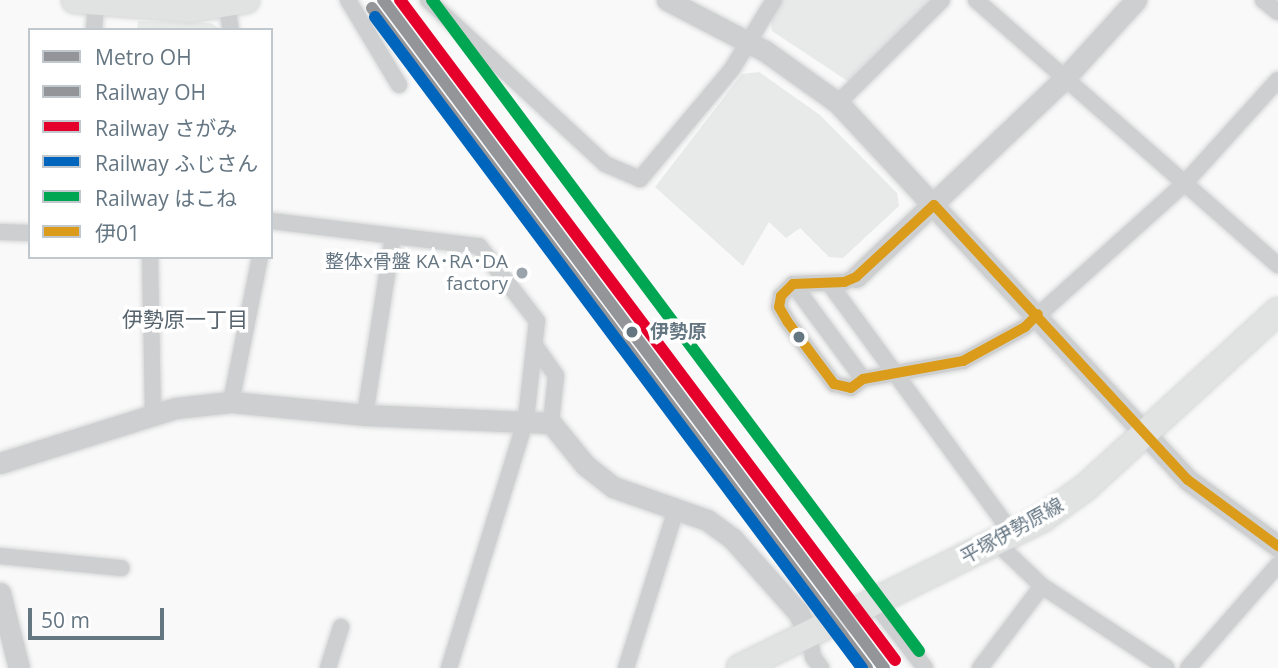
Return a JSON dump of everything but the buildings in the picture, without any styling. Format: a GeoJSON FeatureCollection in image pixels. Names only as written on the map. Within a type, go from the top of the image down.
{"type":"FeatureCollection","features":[{"type":"Feature","properties":{"kind":"main road"},"geometry":{"type":"LineString","coordinates":[[89,1],[191,9],[232,9]]}},
{"type":"Feature","properties":{"kind":"main road","name":"平塚伊勢原線"},"geometry":{"type":"LineString","coordinates":[[740,668],[1005,538],[1086,487],[1278,311]]}},
{"type":"Feature","properties":{"kind":"street"},"geometry":{"type":"LineString","coordinates":[[348,0],[399,85]]}},
{"type":"Feature","properties":{"kind":"street"},"geometry":{"type":"LineString","coordinates":[[428,0],[605,164],[633,179],[646,176],[749,43],[774,0]]}},
{"type":"Feature","properties":{"kind":"street"},"geometry":{"type":"LineString","coordinates":[[667,0],[749,43],[838,103],[1038,314],[1188,480],[1278,546]]}},
{"type":"Feature","properties":{"kind":"street"},"geometry":{"type":"LineString","coordinates":[[838,103],[942,0]]}},
{"type":"Feature","properties":{"kind":"street"},"geometry":{"type":"LineString","coordinates":[[976,0],[1278,265]]}},
{"type":"Feature","properties":{"kind":"street"},"geometry":{"type":"LineString","coordinates":[[1264,0],[1278,12]]}},
{"type":"Feature","properties":{"kind":"street"},"geometry":{"type":"LineString","coordinates":[[89,1],[94,28]]}},
{"type":"Feature","properties":{"kind":"street"},"geometry":{"type":"LineString","coordinates":[[846,306],[856,277],[1064,79],[1125,4]]}},
{"type":"Feature","properties":{"kind":"street"},"geometry":{"type":"LineString","coordinates":[[856,277],[829,283],[793,284],[780,296],[779,307],[810,352],[841,389],[863,379],[963,361],[1025,327],[1184,184],[1278,80]]}},
{"type":"Feature","properties":{"kind":"street"},"geometry":{"type":"LineString","coordinates":[[273,221],[484,250],[537,321],[527,419],[449,668]]}},
{"type":"Feature","properties":{"kind":"street"},"geometry":{"type":"LineString","coordinates":[[0,232],[28,233]]}},
{"type":"Feature","properties":{"kind":"street"},"geometry":{"type":"LineString","coordinates":[[365,415],[393,236]]}},
{"type":"Feature","properties":{"kind":"street"},"geometry":{"type":"LineString","coordinates":[[150,259],[153,414]]}},
{"type":"Feature","properties":{"kind":"street"},"geometry":{"type":"LineString","coordinates":[[231,402],[260,259]]}},
{"type":"Feature","properties":{"kind":"street"},"geometry":{"type":"LineString","coordinates":[[829,283],[897,373],[1005,538],[1042,586],[1167,668]]}},
{"type":"Feature","properties":{"kind":"street"},"geometry":{"type":"LineString","coordinates":[[793,284],[863,379]]}},
{"type":"Feature","properties":{"kind":"street"},"geometry":{"type":"LineString","coordinates":[[536,347],[556,376],[551,423]]}},
{"type":"Feature","properties":{"kind":"street"},"geometry":{"type":"LineString","coordinates":[[0,463],[153,414],[231,402],[365,415],[527,419],[551,423],[599,478],[630,494],[707,520],[732,538],[798,612],[809,634],[813,657],[821,668]]}},
{"type":"Feature","properties":{"kind":"street"},"geometry":{"type":"LineString","coordinates":[[626,668],[676,509]]}},
{"type":"Feature","properties":{"kind":"street"},"geometry":{"type":"LineString","coordinates":[[0,556],[121,568]]}},
{"type":"Feature","properties":{"kind":"street"},"geometry":{"type":"LineString","coordinates":[[1188,668],[1278,565]]}},
{"type":"Feature","properties":{"kind":"street"},"geometry":{"type":"LineString","coordinates":[[980,668],[1042,586]]}},
{"type":"Feature","properties":{"kind":"street"},"geometry":{"type":"LineString","coordinates":[[0,593],[19,668]]}},
{"type":"Feature","properties":{"kind":"street"},"geometry":{"type":"LineString","coordinates":[[874,602],[925,668]]}},
{"type":"Feature","properties":{"kind":"street"},"geometry":{"type":"LineString","coordinates":[[328,668],[341,627]]}},
{"type":"Feature","properties":{"kind":"shaded area"},"geometry":{"type":"Polygon","coordinates":[[[782,0],[931,0],[849,82],[772,31],[771,21],[782,0]]]}},
{"type":"Feature","properties":{"kind":"shaded area"},"geometry":{"type":"Polygon","coordinates":[[[138,21],[211,23],[219,28],[137,28],[138,21]]]}},
{"type":"Feature","properties":{"kind":"shaded area"},"geometry":{"type":"Polygon","coordinates":[[[759,72],[820,115],[897,193],[899,206],[843,258],[829,257],[800,228],[786,238],[769,222],[743,266],[655,187],[742,74],[759,72]]]}},
{"type":"Feature","properties":{"kind":"metro line","name":"OH"},"geometry":{"type":"LineString","coordinates":[[383,0],[884,668]]}},
{"type":"Feature","properties":{"kind":"rail line","name":"さがみ"},"geometry":{"type":"LineString","coordinates":[[400,0],[895,660]]}},
{"type":"Feature","properties":{"kind":"rail line","name":"はこね"},"geometry":{"type":"LineString","coordinates":[[432,0],[919,651]]}},
{"type":"Feature","properties":{"kind":"rail line","name":"OH"},"geometry":{"type":"LineString","coordinates":[[372,8],[867,668]]}},
{"type":"Feature","properties":{"kind":"rail line","name":"ふじさん"},"geometry":{"type":"LineString","coordinates":[[375,17],[862,668]]}},
{"type":"Feature","properties":{"kind":"transit line","name":"伊01"},"geometry":{"type":"LineString","coordinates":[[934,205],[856,277],[844,282],[793,284],[781,296],[779,307],[787,321],[834,384],[851,388],[863,379],[963,361],[1025,327],[1038,314]]}},
{"type":"Feature","properties":{"kind":"transit line","name":"伊01"},"geometry":{"type":"LineString","coordinates":[[934,205],[1188,480],[1278,546]]}},
{"type":"Feature","properties":{"kind":"place","name":"整体x骨盤 KA･RA･DA factory"},"geometry":{"type":"Point","coordinates":[522,273]}},
{"type":"Feature","properties":{"kind":"place","name":"伊勢原"},"geometry":{"type":"Point","coordinates":[632,332]}},
{"type":"Feature","properties":{"kind":"district","name":"伊勢原一丁目"},"geometry":{"type":"Point","coordinates":[185,319]}}]}
